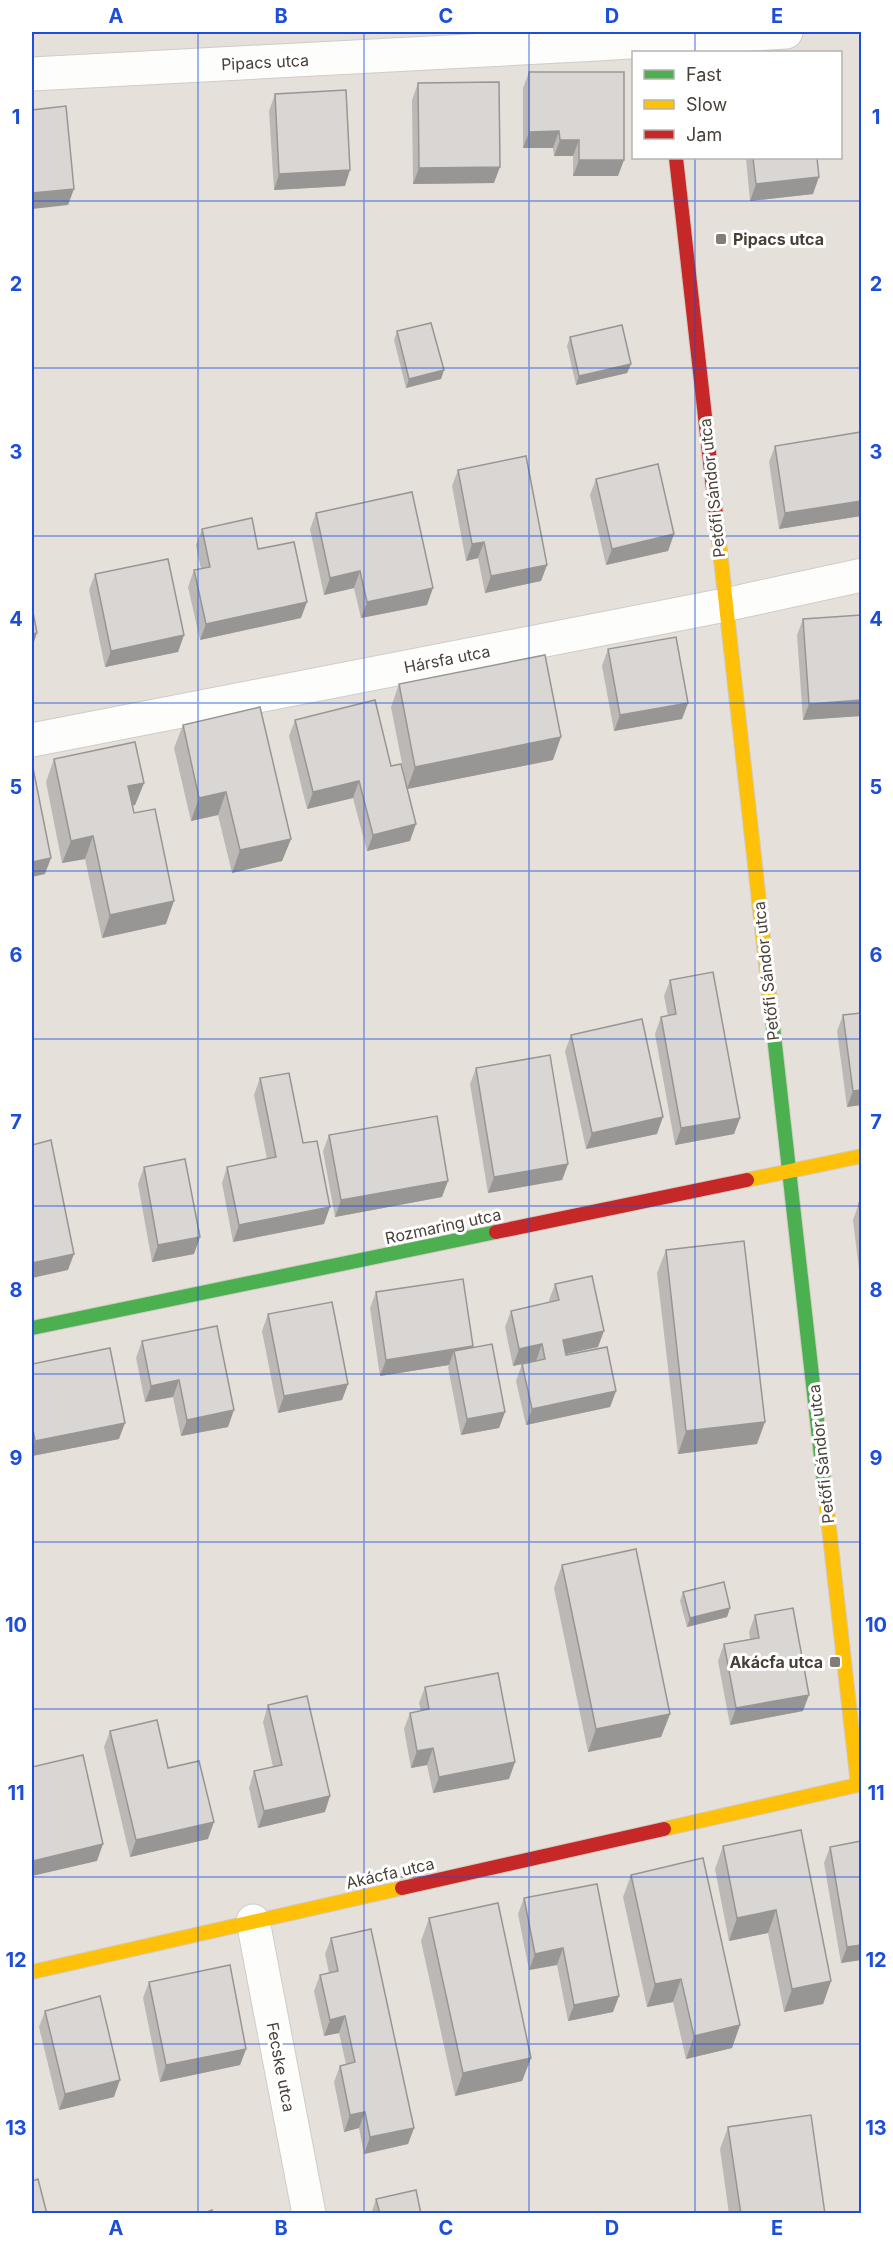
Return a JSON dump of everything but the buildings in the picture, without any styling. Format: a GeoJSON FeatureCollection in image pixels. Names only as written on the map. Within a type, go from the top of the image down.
{"type":"FeatureCollection","features":[{"type":"Feature","properties":{"kind":"street","name":"Pipacs utca"},"geometry":{"type":"LineString","coordinates":[[32,74],[663,41],[786,32]]}},
{"type":"Feature","properties":{"kind":"street","name":"Petőfi Sándor utca"},"geometry":{"type":"LineString","coordinates":[[676,159],[860,1785]]}},
{"type":"Feature","properties":{"kind":"street","name":"Hársfa utca"},"geometry":{"type":"LineString","coordinates":[[32,740],[725,605],[861,575]]}},
{"type":"Feature","properties":{"kind":"street","name":"Rozmaring utca"},"geometry":{"type":"LineString","coordinates":[[32,1328],[861,1156]]}},
{"type":"Feature","properties":{"kind":"street","name":"Akácfa utca"},"geometry":{"type":"LineString","coordinates":[[32,1972],[860,1785]]}},
{"type":"Feature","properties":{"kind":"street","name":"Fecske utca"},"geometry":{"type":"LineString","coordinates":[[253,1921],[309,2214]]}},
{"type":"Feature","properties":{"kind":"shaded area"},"geometry":{"type":"Polygon","coordinates":[[[32,32],[861,32],[861,2213],[32,2213],[32,32]]]}},
{"type":"Feature","properties":{"kind":"traffic: fast"},"geometry":{"type":"LineString","coordinates":[[771,1009],[826,1501]]}},
{"type":"Feature","properties":{"kind":"traffic: fast"},"geometry":{"type":"LineString","coordinates":[[32,1328],[496,1232]]}},
{"type":"Feature","properties":{"kind":"traffic: slow"},"geometry":{"type":"LineString","coordinates":[[716,515],[771,1009]]}},
{"type":"Feature","properties":{"kind":"traffic: slow"},"geometry":{"type":"LineString","coordinates":[[747,1180],[862,1156]]}},
{"type":"Feature","properties":{"kind":"traffic: slow"},"geometry":{"type":"LineString","coordinates":[[826,1501],[858,1785]]}},
{"type":"Feature","properties":{"kind":"traffic: slow"},"geometry":{"type":"LineString","coordinates":[[664,1829],[862,1784]]}},
{"type":"Feature","properties":{"kind":"traffic: slow"},"geometry":{"type":"LineString","coordinates":[[32,1972],[402,1888]]}},
{"type":"Feature","properties":{"kind":"traffic: jam"},"geometry":{"type":"LineString","coordinates":[[676,159],[716,515]]}},
{"type":"Feature","properties":{"kind":"traffic: jam"},"geometry":{"type":"LineString","coordinates":[[496,1232],[747,1180]]}},
{"type":"Feature","properties":{"kind":"traffic: jam"},"geometry":{"type":"LineString","coordinates":[[402,1888],[664,1829]]}},
{"type":"Feature","properties":{"kind":"place","name":"Pipacs utca"},"geometry":{"type":"Point","coordinates":[721,239]}},
{"type":"Feature","properties":{"kind":"place","name":"Akácfa utca"},"geometry":{"type":"Point","coordinates":[835,1662]}}]}
